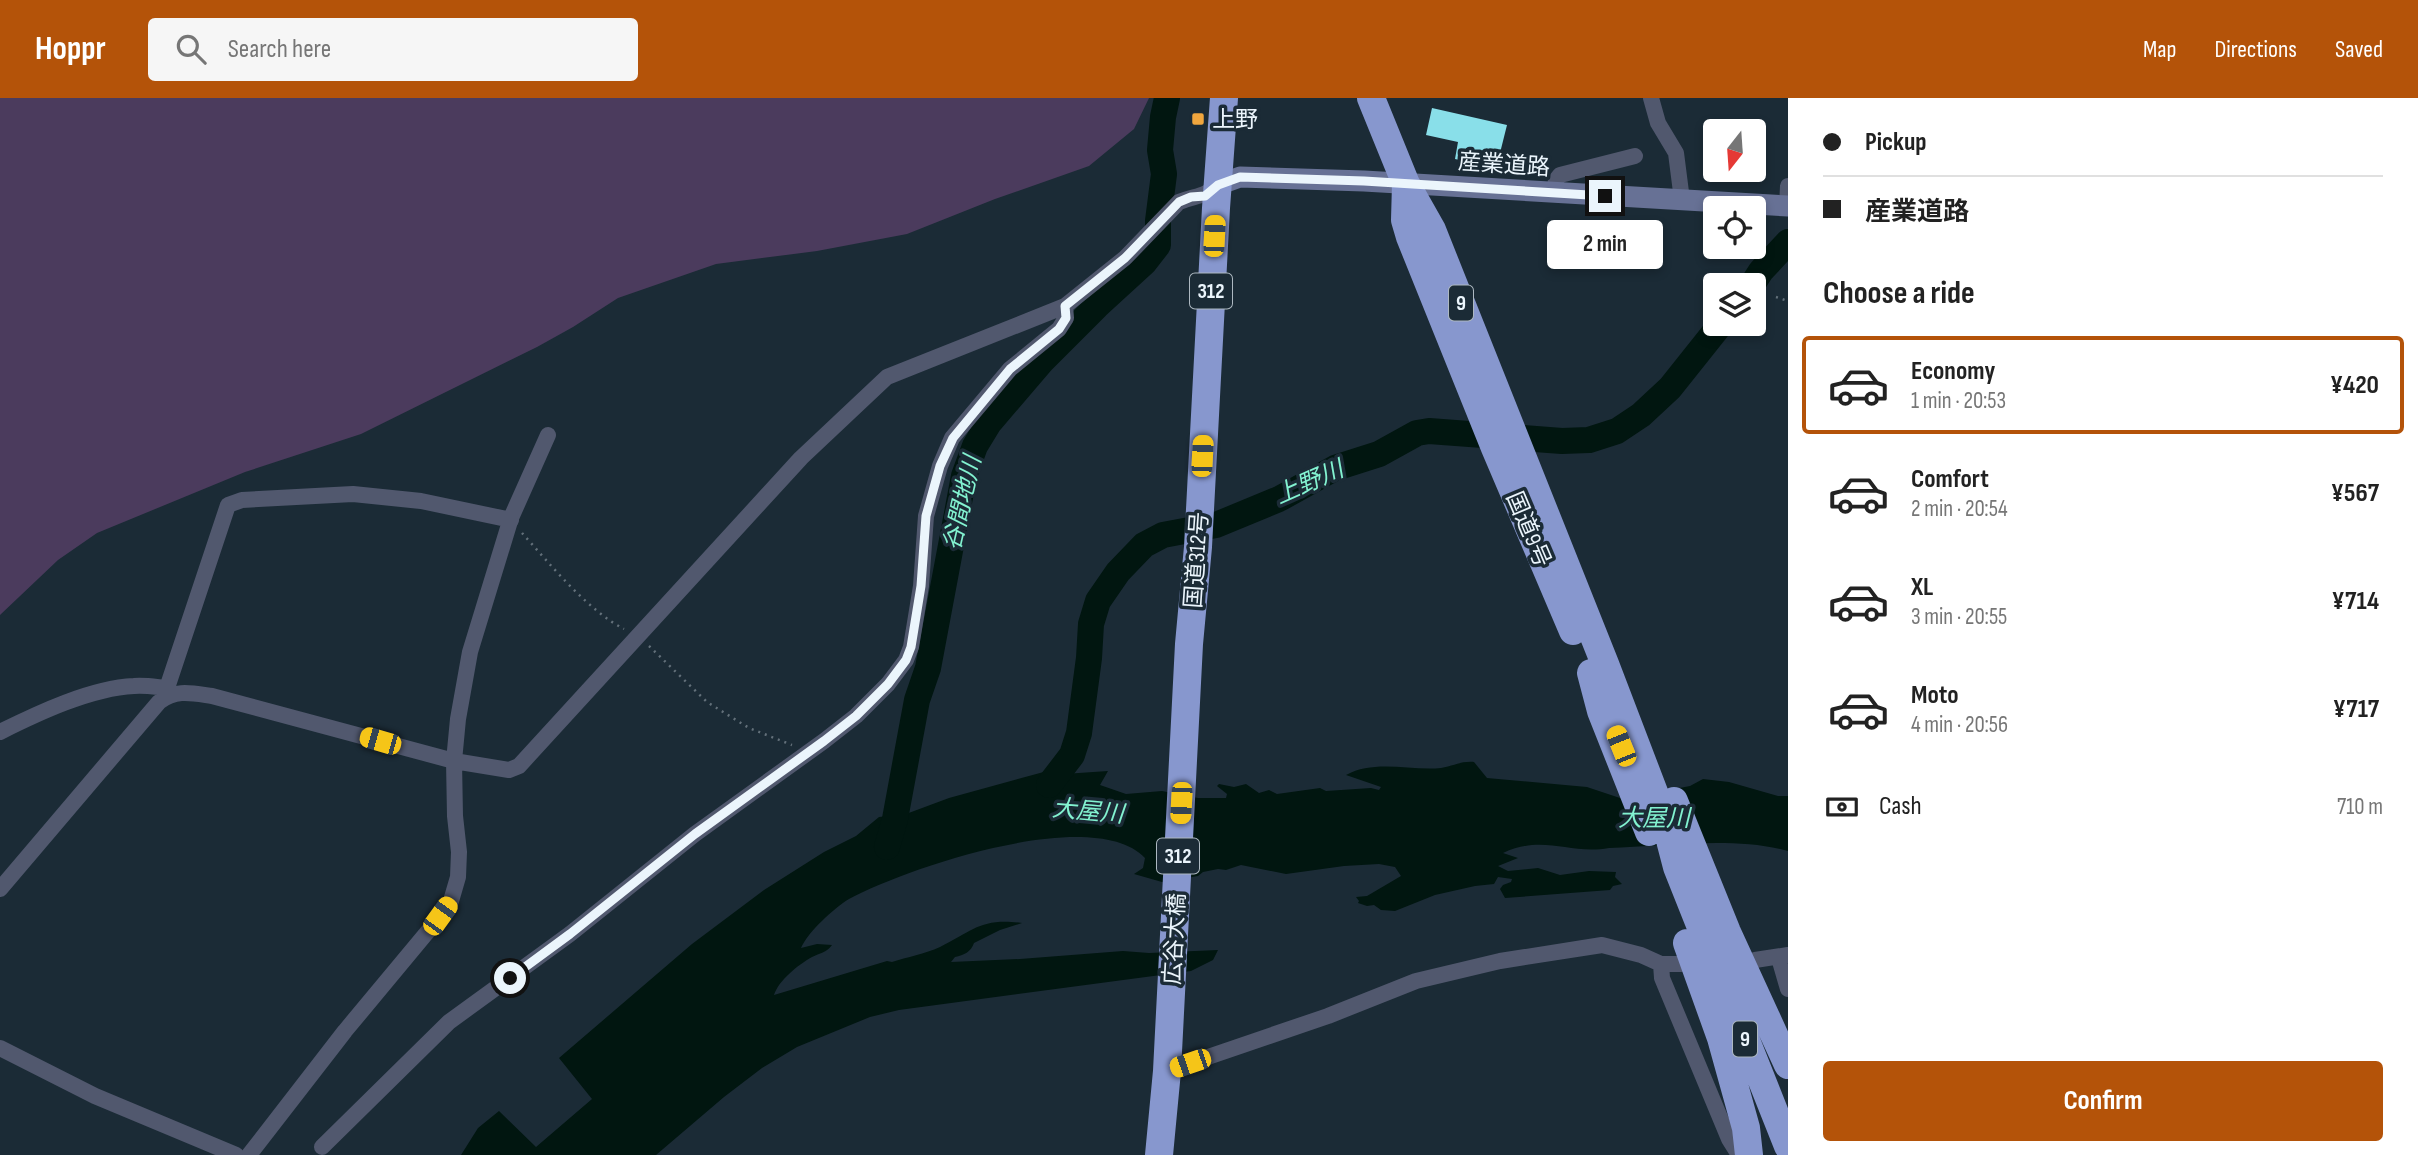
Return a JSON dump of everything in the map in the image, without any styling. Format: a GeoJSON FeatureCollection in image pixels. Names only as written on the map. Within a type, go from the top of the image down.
{"type":"FeatureCollection","features":[{"type":"Feature","properties":{"kind":"highway","name":"国道312号"},"geometry":{"type":"LineString","coordinates":[[1189,644],[1198,547],[1224,98]]}},
{"type":"Feature","properties":{"kind":"highway","name":"国道9号"},"geometry":{"type":"LineString","coordinates":[[1371,98],[1406,184],[1432,230],[1503,437],[1616,711]]}},
{"type":"Feature","properties":{"kind":"highway","name":"広谷大橋"},"geometry":{"type":"LineString","coordinates":[[1167,1069],[1189,644]]}},
{"type":"Feature","properties":{"kind":"highway","name":"9"},"geometry":{"type":"LineString","coordinates":[[1616,711],[1653,824],[1677,867],[1705,933],[1788,1146]]}},
{"type":"Feature","properties":{"kind":"highway"},"geometry":{"type":"LineString","coordinates":[[1616,711],[1676,805],[1705,933],[1721,1038],[1746,1128],[1749,1155]]}},
{"type":"Feature","properties":{"kind":"highway"},"geometry":{"type":"LineString","coordinates":[[1616,711],[1658,856],[1788,1065]]}},
{"type":"Feature","properties":{"kind":"highway","name":"312"},"geometry":{"type":"LineString","coordinates":[[1159,1155],[1167,1069]]}},
{"type":"Feature","properties":{"kind":"street"},"geometry":{"type":"LineString","coordinates":[[1651,98],[1658,123],[1676,153],[1682,200]]}},
{"type":"Feature","properties":{"kind":"street"},"geometry":{"type":"LineString","coordinates":[[1555,193],[1556,180],[1560,175],[1635,156]]}},
{"type":"Feature","properties":{"kind":"street","name":"産業道路"},"geometry":{"type":"LineString","coordinates":[[1218,185],[1240,177],[1788,206]]}},
{"type":"Feature","properties":{"kind":"street"},"geometry":{"type":"LineString","coordinates":[[0,732],[50,708],[106,691],[134,686],[212,696],[454,761],[509,771],[519,766],[801,458],[887,377],[1065,306],[1125,258],[1179,202],[1191,197],[1205,196],[1218,185]]}},
{"type":"Feature","properties":{"kind":"street"},"geometry":{"type":"LineString","coordinates":[[1788,186],[1788,206]]}},
{"type":"Feature","properties":{"kind":"street"},"geometry":{"type":"LineString","coordinates":[[322,1147],[449,1021],[570,934],[695,834],[856,716],[888,684],[906,660],[911,647],[921,586],[926,516],[940,466],[953,438],[1010,369],[1059,329],[1066,318],[1065,306]]}},
{"type":"Feature","properties":{"kind":"street"},"geometry":{"type":"LineString","coordinates":[[249,1155],[451,901],[458,877],[459,852],[454,761],[458,719],[470,652],[511,520],[548,435]]}},
{"type":"Feature","properties":{"kind":"street"},"geometry":{"type":"LineString","coordinates":[[0,889],[169,691],[228,505],[243,500],[353,494],[422,501],[511,520]]}},
{"type":"Feature","properties":{"kind":"street"},"geometry":{"type":"LineString","coordinates":[[1167,1069],[1328,1016],[1416,981],[1500,961],[1602,945],[1641,955],[1661,964],[1681,964]]}},
{"type":"Feature","properties":{"kind":"street"},"geometry":{"type":"LineString","coordinates":[[1755,960],[1784,956],[1788,989]]}},
{"type":"Feature","properties":{"kind":"street"},"geometry":{"type":"LineString","coordinates":[[1661,964],[1662,978],[1672,1003],[1729,1139],[1739,1155]]}},
{"type":"Feature","properties":{"kind":"street"},"geometry":{"type":"LineString","coordinates":[[0,1048],[95,1096],[236,1155]]}},
{"type":"Feature","properties":{"kind":"path"},"geometry":{"type":"LineString","coordinates":[[1776,297],[1788,301]]}},
{"type":"Feature","properties":{"kind":"path"},"geometry":{"type":"LineString","coordinates":[[511,520],[581,595],[612,622],[638,635],[707,702],[749,728],[810,751]]}},
{"type":"Feature","properties":{"kind":"shaded area"},"geometry":{"type":"Polygon","coordinates":[[[0,98],[1149,98],[1134,129],[1089,166],[907,234],[817,251],[716,264],[618,298],[537,347],[361,434],[245,472],[97,533],[58,560],[0,615],[0,98]]]}},
{"type":"Feature","properties":{"kind":"water","name":"大屋川"},"geometry":{"type":"Polygon","coordinates":[[[1072,754],[1064,774],[1108,771],[1100,785],[1126,794],[1162,791],[1198,798],[1226,798],[1227,794],[1217,786],[1219,784],[1234,787],[1246,784],[1259,793],[1269,790],[1277,794],[1320,788],[1326,791],[1371,788],[1379,790],[1381,787],[1346,775],[1369,768],[1429,769],[1469,762],[1474,762],[1487,778],[1587,787],[1623,799],[1690,786],[1703,779],[1729,782],[1778,796],[1788,796],[1788,851],[1768,846],[1723,843],[1595,849],[1531,845],[1503,853],[1518,858],[1498,866],[1508,871],[1538,868],[1560,875],[1589,871],[1616,872],[1615,877],[1622,884],[1613,886],[1610,890],[1505,898],[1500,889],[1512,879],[1498,877],[1494,884],[1435,895],[1395,911],[1358,903],[1356,897],[1367,896],[1401,876],[1395,867],[1379,864],[1286,874],[1241,865],[1162,882],[1134,874],[1143,868],[1145,858],[1120,843],[1085,837],[1044,839],[999,847],[912,872],[849,899],[822,921],[801,948],[817,944],[832,945],[795,969],[780,984],[774,995],[887,961],[928,952],[978,927],[997,922],[1022,923],[974,943],[969,951],[955,957],[951,962],[1123,951],[1149,953],[1218,950],[1213,960],[1191,971],[899,1010],[870,1017],[797,1047],[762,1068],[656,1155],[461,1155],[478,1128],[499,1111],[536,1147],[592,1099],[559,1058],[692,944],[764,890],[824,852],[856,836],[879,817],[906,814],[949,798],[1051,770],[1072,754]]]}},
{"type":"Feature","properties":{"kind":"building"},"geometry":{"type":"Polygon","coordinates":[[[1432,108],[1507,125],[1500,153],[1495,152],[1491,167],[1455,159],[1458,142],[1426,135],[1432,108]]]}},
{"type":"Feature","properties":{"kind":"waterway","name":"谷間地川"},"geometry":{"type":"LineString","coordinates":[[887,847],[895,819],[917,700],[928,668],[964,476],[975,446],[989,423],[1042,361],[1144,263],[1158,245],[1164,174],[1160,150],[1167,98]]}},
{"type":"Feature","properties":{"kind":"waterway","name":"上野川"},"geometry":{"type":"LineString","coordinates":[[1760,273],[1788,242]]}},
{"type":"Feature","properties":{"kind":"waterway","name":"上野川"},"geometry":{"type":"LineString","coordinates":[[1049,785],[1072,755],[1079,733],[1091,624],[1098,601],[1118,572],[1144,545],[1163,535],[1216,525],[1279,499],[1335,468],[1379,454],[1417,433],[1429,431],[1562,441],[1589,440],[1617,431],[1641,415],[1670,388],[1711,336]]}},
{"type":"Feature","properties":{"kind":"place","name":"上野"},"geometry":{"type":"Point","coordinates":[1198,119]}},
{"type":"Feature","properties":{"kind":"route"},"geometry":{"type":"LineString","coordinates":[[510,978],[570,934],[695,834],[824,741],[856,716],[888,684],[906,660],[911,647],[921,586],[926,516],[940,466],[953,438],[1010,369],[1059,329],[1066,318],[1065,306],[1125,258],[1179,202],[1191,197],[1205,196],[1218,185],[1240,177],[1364,181],[1605,196]]}}]}
